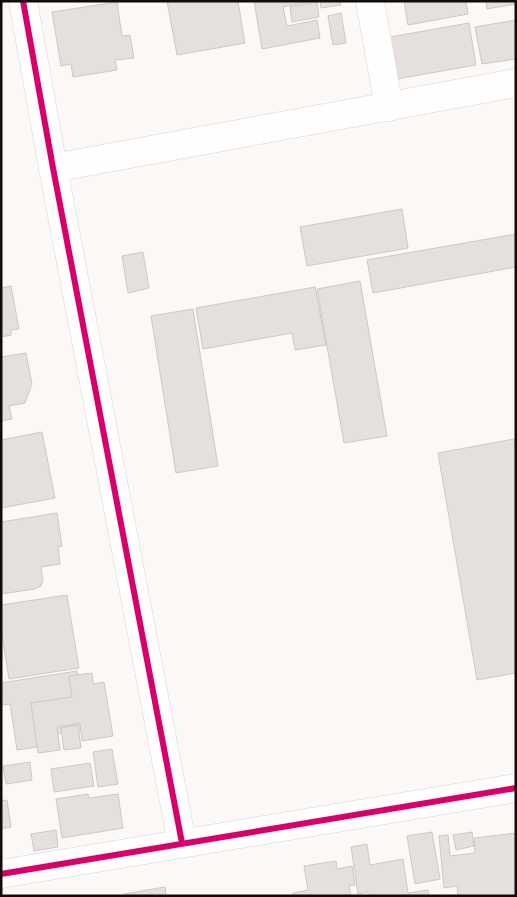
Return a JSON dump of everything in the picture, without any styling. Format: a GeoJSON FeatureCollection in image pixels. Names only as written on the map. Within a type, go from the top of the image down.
{"type":"FeatureCollection","features":[{"type":"Feature","properties":{"kind":"street"},"geometry":{"type":"LineString","coordinates":[[23,1],[53,168],[182,843]]}},
{"type":"Feature","properties":{"kind":"street"},"geometry":{"type":"LineString","coordinates":[[370,1],[389,107]]}},
{"type":"Feature","properties":{"kind":"street"},"geometry":{"type":"LineString","coordinates":[[53,168],[516,84]]}},
{"type":"Feature","properties":{"kind":"street"},"geometry":{"type":"LineString","coordinates":[[1,874],[516,788]]}},
{"type":"Feature","properties":{"kind":"building"},"geometry":{"type":"Polygon","coordinates":[[[167,1],[238,1],[245,43],[177,55],[167,1]]]}},
{"type":"Feature","properties":{"kind":"building"},"geometry":{"type":"Polygon","coordinates":[[[254,1],[313,1],[283,7],[287,26],[317,20],[320,38],[262,49],[254,1]]]}},
{"type":"Feature","properties":{"kind":"building"},"geometry":{"type":"Polygon","coordinates":[[[320,1],[340,1],[341,5],[321,8],[320,1]]]}},
{"type":"Feature","properties":{"kind":"building"},"geometry":{"type":"Polygon","coordinates":[[[404,1],[466,1],[468,14],[408,25],[404,1]]]}},
{"type":"Feature","properties":{"kind":"building"},"geometry":{"type":"Polygon","coordinates":[[[486,1],[516,1],[516,4],[487,9],[486,1]]]}},
{"type":"Feature","properties":{"kind":"building"},"geometry":{"type":"Polygon","coordinates":[[[117,2],[122,36],[130,35],[134,58],[115,60],[117,70],[73,77],[71,64],[61,66],[52,12],[117,2]]]}},
{"type":"Feature","properties":{"kind":"building"},"geometry":{"type":"Polygon","coordinates":[[[317,2],[319,17],[292,22],[290,7],[317,2]]]}},
{"type":"Feature","properties":{"kind":"building"},"geometry":{"type":"Polygon","coordinates":[[[341,13],[346,43],[333,45],[328,16],[341,13]]]}},
{"type":"Feature","properties":{"kind":"building"},"geometry":{"type":"Polygon","coordinates":[[[516,20],[516,59],[482,64],[475,27],[516,20]]]}},
{"type":"Feature","properties":{"kind":"building"},"geometry":{"type":"Polygon","coordinates":[[[469,23],[476,65],[397,79],[390,37],[469,23]]]}},
{"type":"Feature","properties":{"kind":"building"},"geometry":{"type":"Polygon","coordinates":[[[402,209],[408,248],[307,266],[300,227],[402,209]]]}},
{"type":"Feature","properties":{"kind":"building"},"geometry":{"type":"Polygon","coordinates":[[[516,234],[516,267],[373,293],[367,260],[516,234]]]}},
{"type":"Feature","properties":{"kind":"building"},"geometry":{"type":"Polygon","coordinates":[[[143,252],[149,288],[128,293],[122,256],[143,252]]]}},
{"type":"Feature","properties":{"kind":"building"},"geometry":{"type":"Polygon","coordinates":[[[360,281],[387,436],[344,443],[317,289],[360,281]]]}},
{"type":"Feature","properties":{"kind":"building"},"geometry":{"type":"Polygon","coordinates":[[[11,286],[19,329],[11,330],[11,335],[1,337],[1,288],[11,286]]]}},
{"type":"Feature","properties":{"kind":"building"},"geometry":{"type":"Polygon","coordinates":[[[315,287],[326,345],[295,350],[292,333],[203,349],[196,308],[315,287]]]}},
{"type":"Feature","properties":{"kind":"building"},"geometry":{"type":"Polygon","coordinates":[[[193,309],[218,466],[176,473],[151,316],[193,309]]]}},
{"type":"Feature","properties":{"kind":"building"},"geometry":{"type":"Polygon","coordinates":[[[26,353],[32,384],[25,403],[9,406],[12,419],[1,421],[1,357],[26,353]]]}},
{"type":"Feature","properties":{"kind":"building"},"geometry":{"type":"Polygon","coordinates":[[[42,432],[55,498],[1,508],[1,440],[42,432]]]}},
{"type":"Feature","properties":{"kind":"building"},"geometry":{"type":"Polygon","coordinates":[[[514,439],[516,450],[516,673],[477,680],[438,453],[514,439]]]}},
{"type":"Feature","properties":{"kind":"building"},"geometry":{"type":"Polygon","coordinates":[[[57,513],[62,546],[58,547],[60,564],[41,567],[43,580],[41,586],[35,589],[1,594],[1,522],[57,513]]]}},
{"type":"Feature","properties":{"kind":"building"},"geometry":{"type":"Polygon","coordinates":[[[67,595],[79,668],[9,679],[1,629],[1,605],[67,595]]]}},
{"type":"Feature","properties":{"kind":"building"},"geometry":{"type":"Polygon","coordinates":[[[77,671],[79,687],[87,685],[94,729],[55,734],[57,744],[17,750],[10,704],[1,705],[1,683],[77,671]]]}},
{"type":"Feature","properties":{"kind":"building"},"geometry":{"type":"Polygon","coordinates":[[[92,673],[93,684],[104,682],[113,736],[82,741],[80,723],[57,727],[60,750],[38,753],[31,703],[72,697],[69,676],[92,673]]]}},
{"type":"Feature","properties":{"kind":"building"},"geometry":{"type":"Polygon","coordinates":[[[78,725],[81,748],[64,750],[61,728],[78,725]]]}},
{"type":"Feature","properties":{"kind":"building"},"geometry":{"type":"Polygon","coordinates":[[[112,749],[118,784],[98,787],[93,752],[112,749]]]}},
{"type":"Feature","properties":{"kind":"building"},"geometry":{"type":"Polygon","coordinates":[[[30,762],[32,780],[6,784],[3,766],[30,762]]]}},
{"type":"Feature","properties":{"kind":"building"},"geometry":{"type":"Polygon","coordinates":[[[90,763],[94,786],[54,792],[51,769],[90,763]]]}},
{"type":"Feature","properties":{"kind":"building"},"geometry":{"type":"Polygon","coordinates":[[[88,794],[89,798],[118,794],[123,828],[62,838],[56,799],[88,794]]]}},
{"type":"Feature","properties":{"kind":"building"},"geometry":{"type":"Polygon","coordinates":[[[7,800],[11,827],[1,829],[1,801],[7,800]]]}},
{"type":"Feature","properties":{"kind":"building"},"geometry":{"type":"Polygon","coordinates":[[[56,830],[58,847],[34,851],[31,834],[56,830]]]}},
{"type":"Feature","properties":{"kind":"building"},"geometry":{"type":"Polygon","coordinates":[[[432,832],[440,879],[415,884],[407,836],[432,832]]]}},
{"type":"Feature","properties":{"kind":"building"},"geometry":{"type":"Polygon","coordinates":[[[472,832],[474,846],[456,850],[453,835],[472,832]]]}},
{"type":"Feature","properties":{"kind":"building"},"geometry":{"type":"Polygon","coordinates":[[[516,833],[516,896],[458,896],[457,886],[444,888],[439,836],[448,835],[450,856],[475,853],[474,838],[516,833]]]}},
{"type":"Feature","properties":{"kind":"building"},"geometry":{"type":"Polygon","coordinates":[[[367,844],[370,865],[403,859],[408,893],[428,890],[429,896],[368,896],[368,892],[358,894],[351,847],[367,844]]]}},
{"type":"Feature","properties":{"kind":"building"},"geometry":{"type":"Polygon","coordinates":[[[336,861],[337,869],[352,866],[355,885],[349,886],[351,896],[293,896],[293,893],[308,890],[304,866],[336,861]]]}},
{"type":"Feature","properties":{"kind":"building"},"geometry":{"type":"Polygon","coordinates":[[[165,887],[166,896],[124,896],[124,894],[165,887]]]}},
{"type":"Feature","properties":{"kind":"cycle path"},"geometry":{"type":"LineString","coordinates":[[23,1],[53,168],[182,843]]}},
{"type":"Feature","properties":{"kind":"cycle path"},"geometry":{"type":"LineString","coordinates":[[1,874],[516,788]]}}]}
